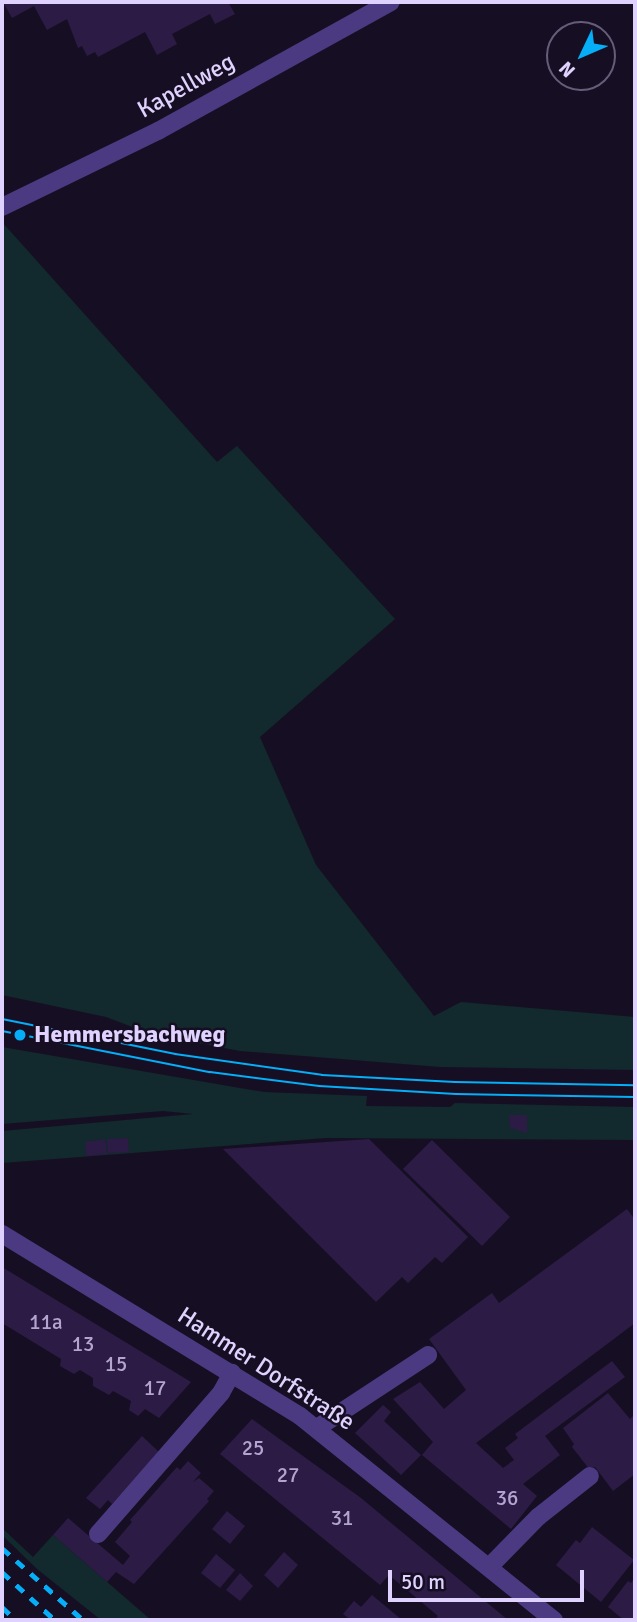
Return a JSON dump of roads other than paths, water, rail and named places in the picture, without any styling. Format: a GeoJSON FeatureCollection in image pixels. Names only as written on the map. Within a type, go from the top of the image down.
{"type":"FeatureCollection","features":[{"type":"Feature","properties":{"kind":"street","name":"Kapellweg"},"geometry":{"type":"LineString","coordinates":[[2,207],[158,131],[391,2]]}},
{"type":"Feature","properties":{"kind":"street","name":"Hammer Dorfstraße"},"geometry":{"type":"LineString","coordinates":[[2,1234],[232,1373],[317,1428],[489,1567],[534,1614],[554,1620]]}},
{"type":"Feature","properties":{"kind":"street"},"geometry":{"type":"LineString","coordinates":[[317,1428],[428,1355]]}},
{"type":"Feature","properties":{"kind":"street"},"geometry":{"type":"LineString","coordinates":[[98,1534],[221,1393],[232,1373]]}},
{"type":"Feature","properties":{"kind":"street"},"geometry":{"type":"LineString","coordinates":[[489,1567],[538,1517],[590,1476]]}},
{"type":"Feature","properties":{"kind":"tram line"},"geometry":{"type":"LineString","coordinates":[[2,1019],[175,1054],[322,1075],[455,1082],[635,1085]]}},
{"type":"Feature","properties":{"kind":"tram line"},"geometry":{"type":"LineString","coordinates":[[2,1031],[210,1072],[319,1086],[456,1094],[635,1097]]}},
{"type":"Feature","properties":{"kind":"railway"},"geometry":{"type":"LineString","coordinates":[[2,1548],[83,1620]]}},
{"type":"Feature","properties":{"kind":"railway"},"geometry":{"type":"LineString","coordinates":[[2,1572],[55,1620]]}},
{"type":"Feature","properties":{"kind":"railway"},"geometry":{"type":"LineString","coordinates":[[2,1607],[16,1620]]}},
{"type":"Feature","properties":{"kind":"place","name":"Hemmersbachweg"},"geometry":{"type":"Point","coordinates":[20,1035]}}]}
